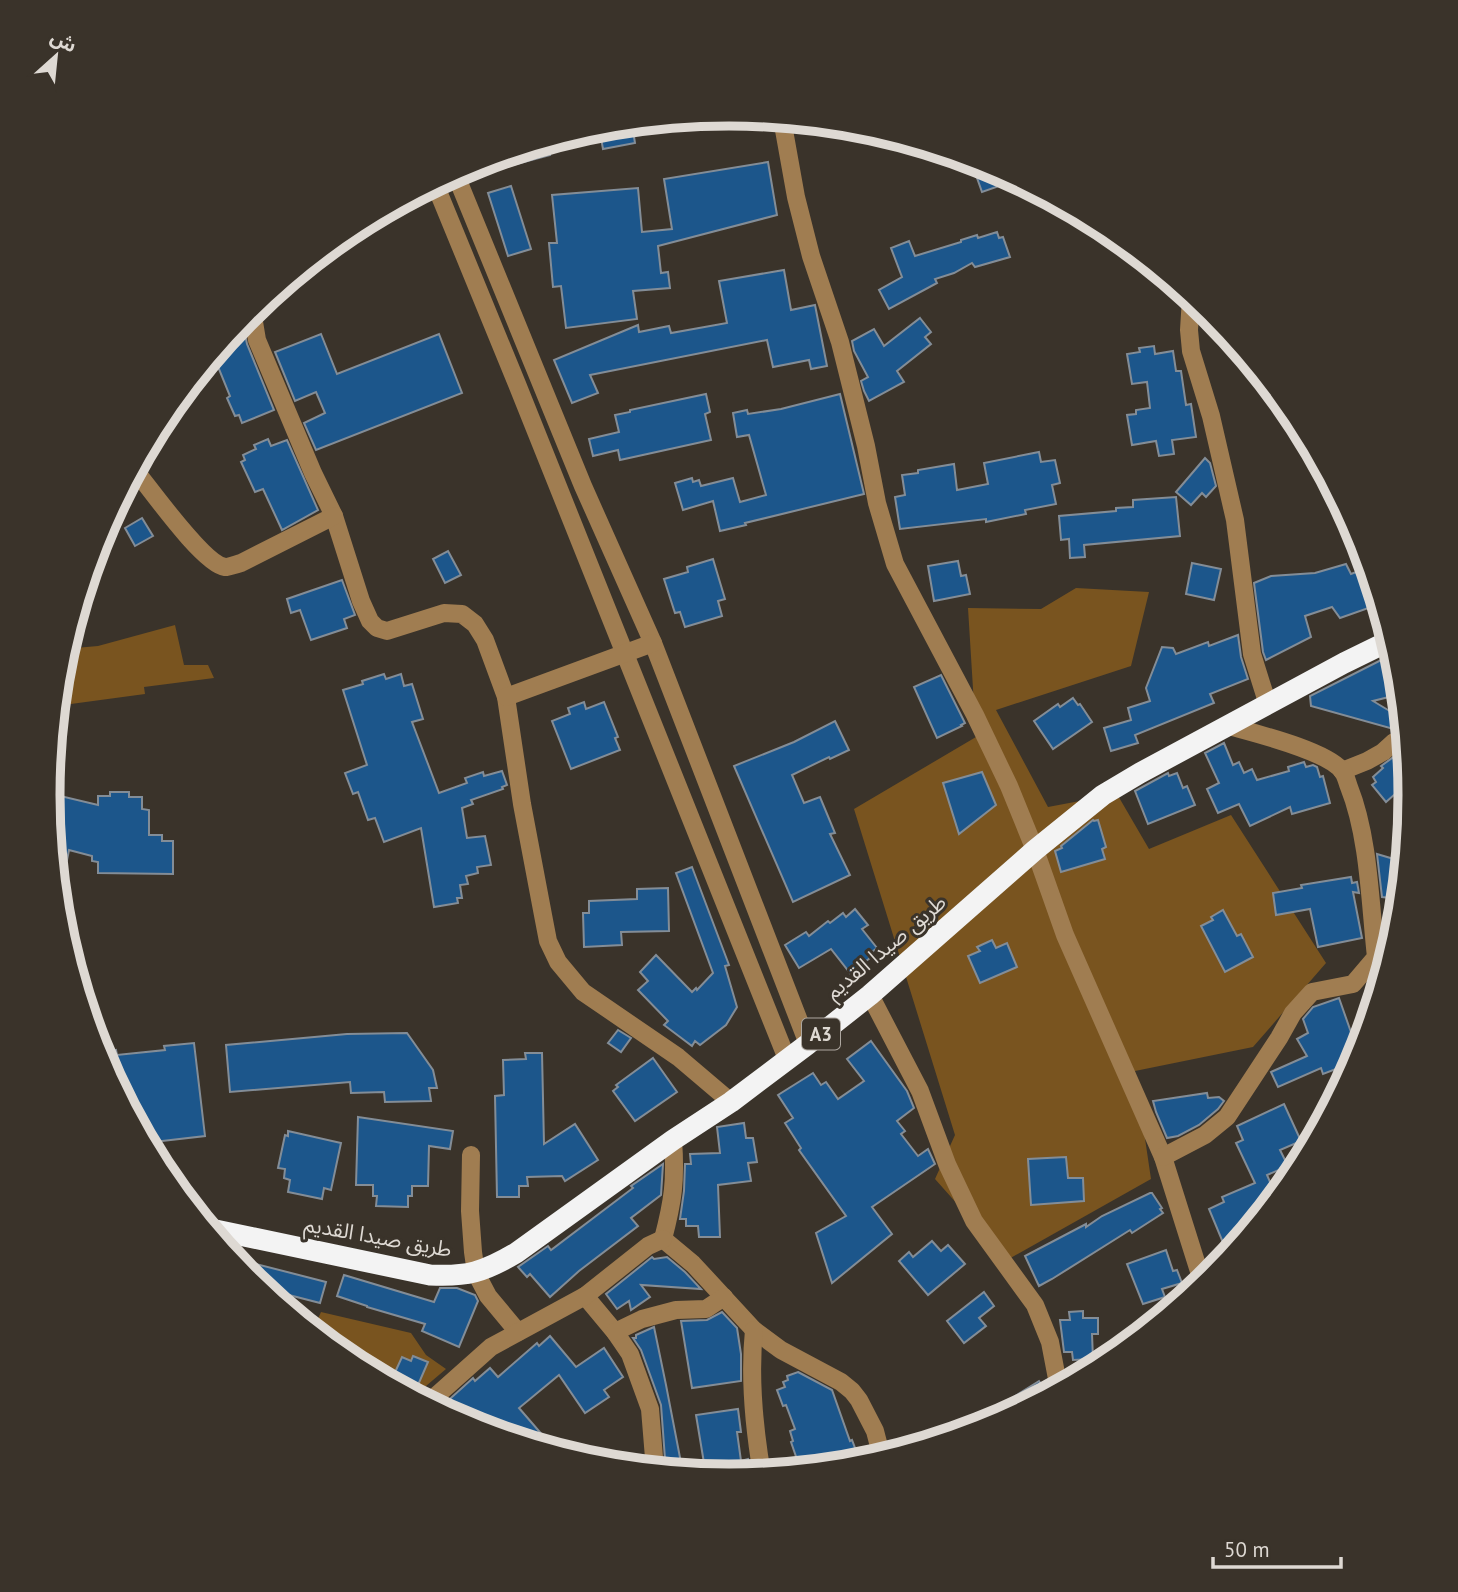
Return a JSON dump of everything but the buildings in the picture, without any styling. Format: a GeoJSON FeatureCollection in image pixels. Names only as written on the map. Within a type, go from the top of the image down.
{"type":"FeatureCollection","features":[{"type":"Feature","properties":{"kind":"highway","name":"طريق صيدا القديم"},"geometry":{"type":"LineString","coordinates":[[221,1231],[430,1275],[476,1273],[495,1266],[731,1102],[808,1044],[870,995],[1035,850],[1103,795],[1381,645]]}},
{"type":"Feature","properties":{"kind":"street"},"geometry":{"type":"LineString","coordinates":[[784,129],[796,197],[811,256],[840,342],[877,503],[895,564],[975,715],[1009,786],[1065,935],[1163,1157],[1199,1272]]}},
{"type":"Feature","properties":{"kind":"street"},"geometry":{"type":"LineString","coordinates":[[459,184],[583,486],[653,643],[808,1044]]}},
{"type":"Feature","properties":{"kind":"street"},"geometry":{"type":"LineString","coordinates":[[439,193],[787,1059]]}},
{"type":"Feature","properties":{"kind":"street"},"geometry":{"type":"LineString","coordinates":[[1190,312],[1191,351],[1211,416],[1235,520],[1252,654],[1269,705]]}},
{"type":"Feature","properties":{"kind":"street"},"geometry":{"type":"LineString","coordinates":[[254,325],[267,368],[334,516],[370,621],[377,628],[387,631],[444,612],[462,614],[475,624],[485,639],[506,697],[522,804],[548,941],[558,962],[583,992],[678,1057],[731,1102]]}},
{"type":"Feature","properties":{"kind":"street"},"geometry":{"type":"LineString","coordinates":[[141,477],[194,543],[225,567],[242,563],[334,516]]}},
{"type":"Feature","properties":{"kind":"street"},"geometry":{"type":"LineString","coordinates":[[506,697],[653,643]]}},
{"type":"Feature","properties":{"kind":"street"},"geometry":{"type":"LineString","coordinates":[[1229,726],[1312,752],[1342,771],[1353,798],[1362,834],[1377,966]]}},
{"type":"Feature","properties":{"kind":"street"},"geometry":{"type":"LineString","coordinates":[[1342,771],[1367,761],[1396,742]]}},
{"type":"Feature","properties":{"kind":"street"},"geometry":{"type":"LineString","coordinates":[[1163,1157],[1205,1135],[1227,1117],[1293,1013],[1312,992],[1353,984],[1376,957]]}},
{"type":"Feature","properties":{"kind":"street"},"geometry":{"type":"LineString","coordinates":[[870,995],[920,1091],[947,1164],[974,1221],[1035,1305],[1050,1342],[1057,1379]]}},
{"type":"Feature","properties":{"kind":"street"},"geometry":{"type":"LineString","coordinates":[[663,1239],[674,1195],[676,1169],[673,1140]]}},
{"type":"Feature","properties":{"kind":"street"},"geometry":{"type":"LineString","coordinates":[[471,1155],[470,1211],[476,1273],[488,1296],[518,1332]]}},
{"type":"Feature","properties":{"kind":"street"},"geometry":{"type":"LineString","coordinates":[[435,1397],[491,1347],[585,1296],[648,1246],[663,1239]]}},
{"type":"Feature","properties":{"kind":"street"},"geometry":{"type":"LineString","coordinates":[[663,1239],[693,1264],[754,1330],[781,1350],[852,1391],[875,1431],[880,1448]]}},
{"type":"Feature","properties":{"kind":"street"},"geometry":{"type":"LineString","coordinates":[[585,1296],[630,1354],[650,1409],[654,1461]]}},
{"type":"Feature","properties":{"kind":"street"},"geometry":{"type":"LineString","coordinates":[[615,1332],[642,1319],[676,1310],[706,1309],[724,1297]]}},
{"type":"Feature","properties":{"kind":"street"},"geometry":{"type":"LineString","coordinates":[[754,1330],[751,1358],[752,1396],[761,1464]]}},
{"type":"Feature","properties":{"kind":"shaded area"},"geometry":{"type":"Polygon","coordinates":[[[1076,588],[1149,592],[1131,666],[996,710],[1048,807],[1117,794],[1149,849],[1231,815],[1326,963],[1253,1047],[1135,1071],[1151,1179],[1007,1260],[935,1179],[955,1135],[854,809],[976,737],[968,608],[1041,609],[1076,588]]]}},
{"type":"Feature","properties":{"kind":"shaded area"},"geometry":{"type":"Polygon","coordinates":[[[175,625],[184,665],[208,665],[214,678],[144,687],[145,694],[66,705],[76,648],[98,646],[175,625]]]}},
{"type":"Feature","properties":{"kind":"shaded area"},"geometry":{"type":"Polygon","coordinates":[[[321,1312],[411,1333],[426,1355],[446,1369],[421,1390],[357,1353],[316,1323],[321,1312]]]}}]}
